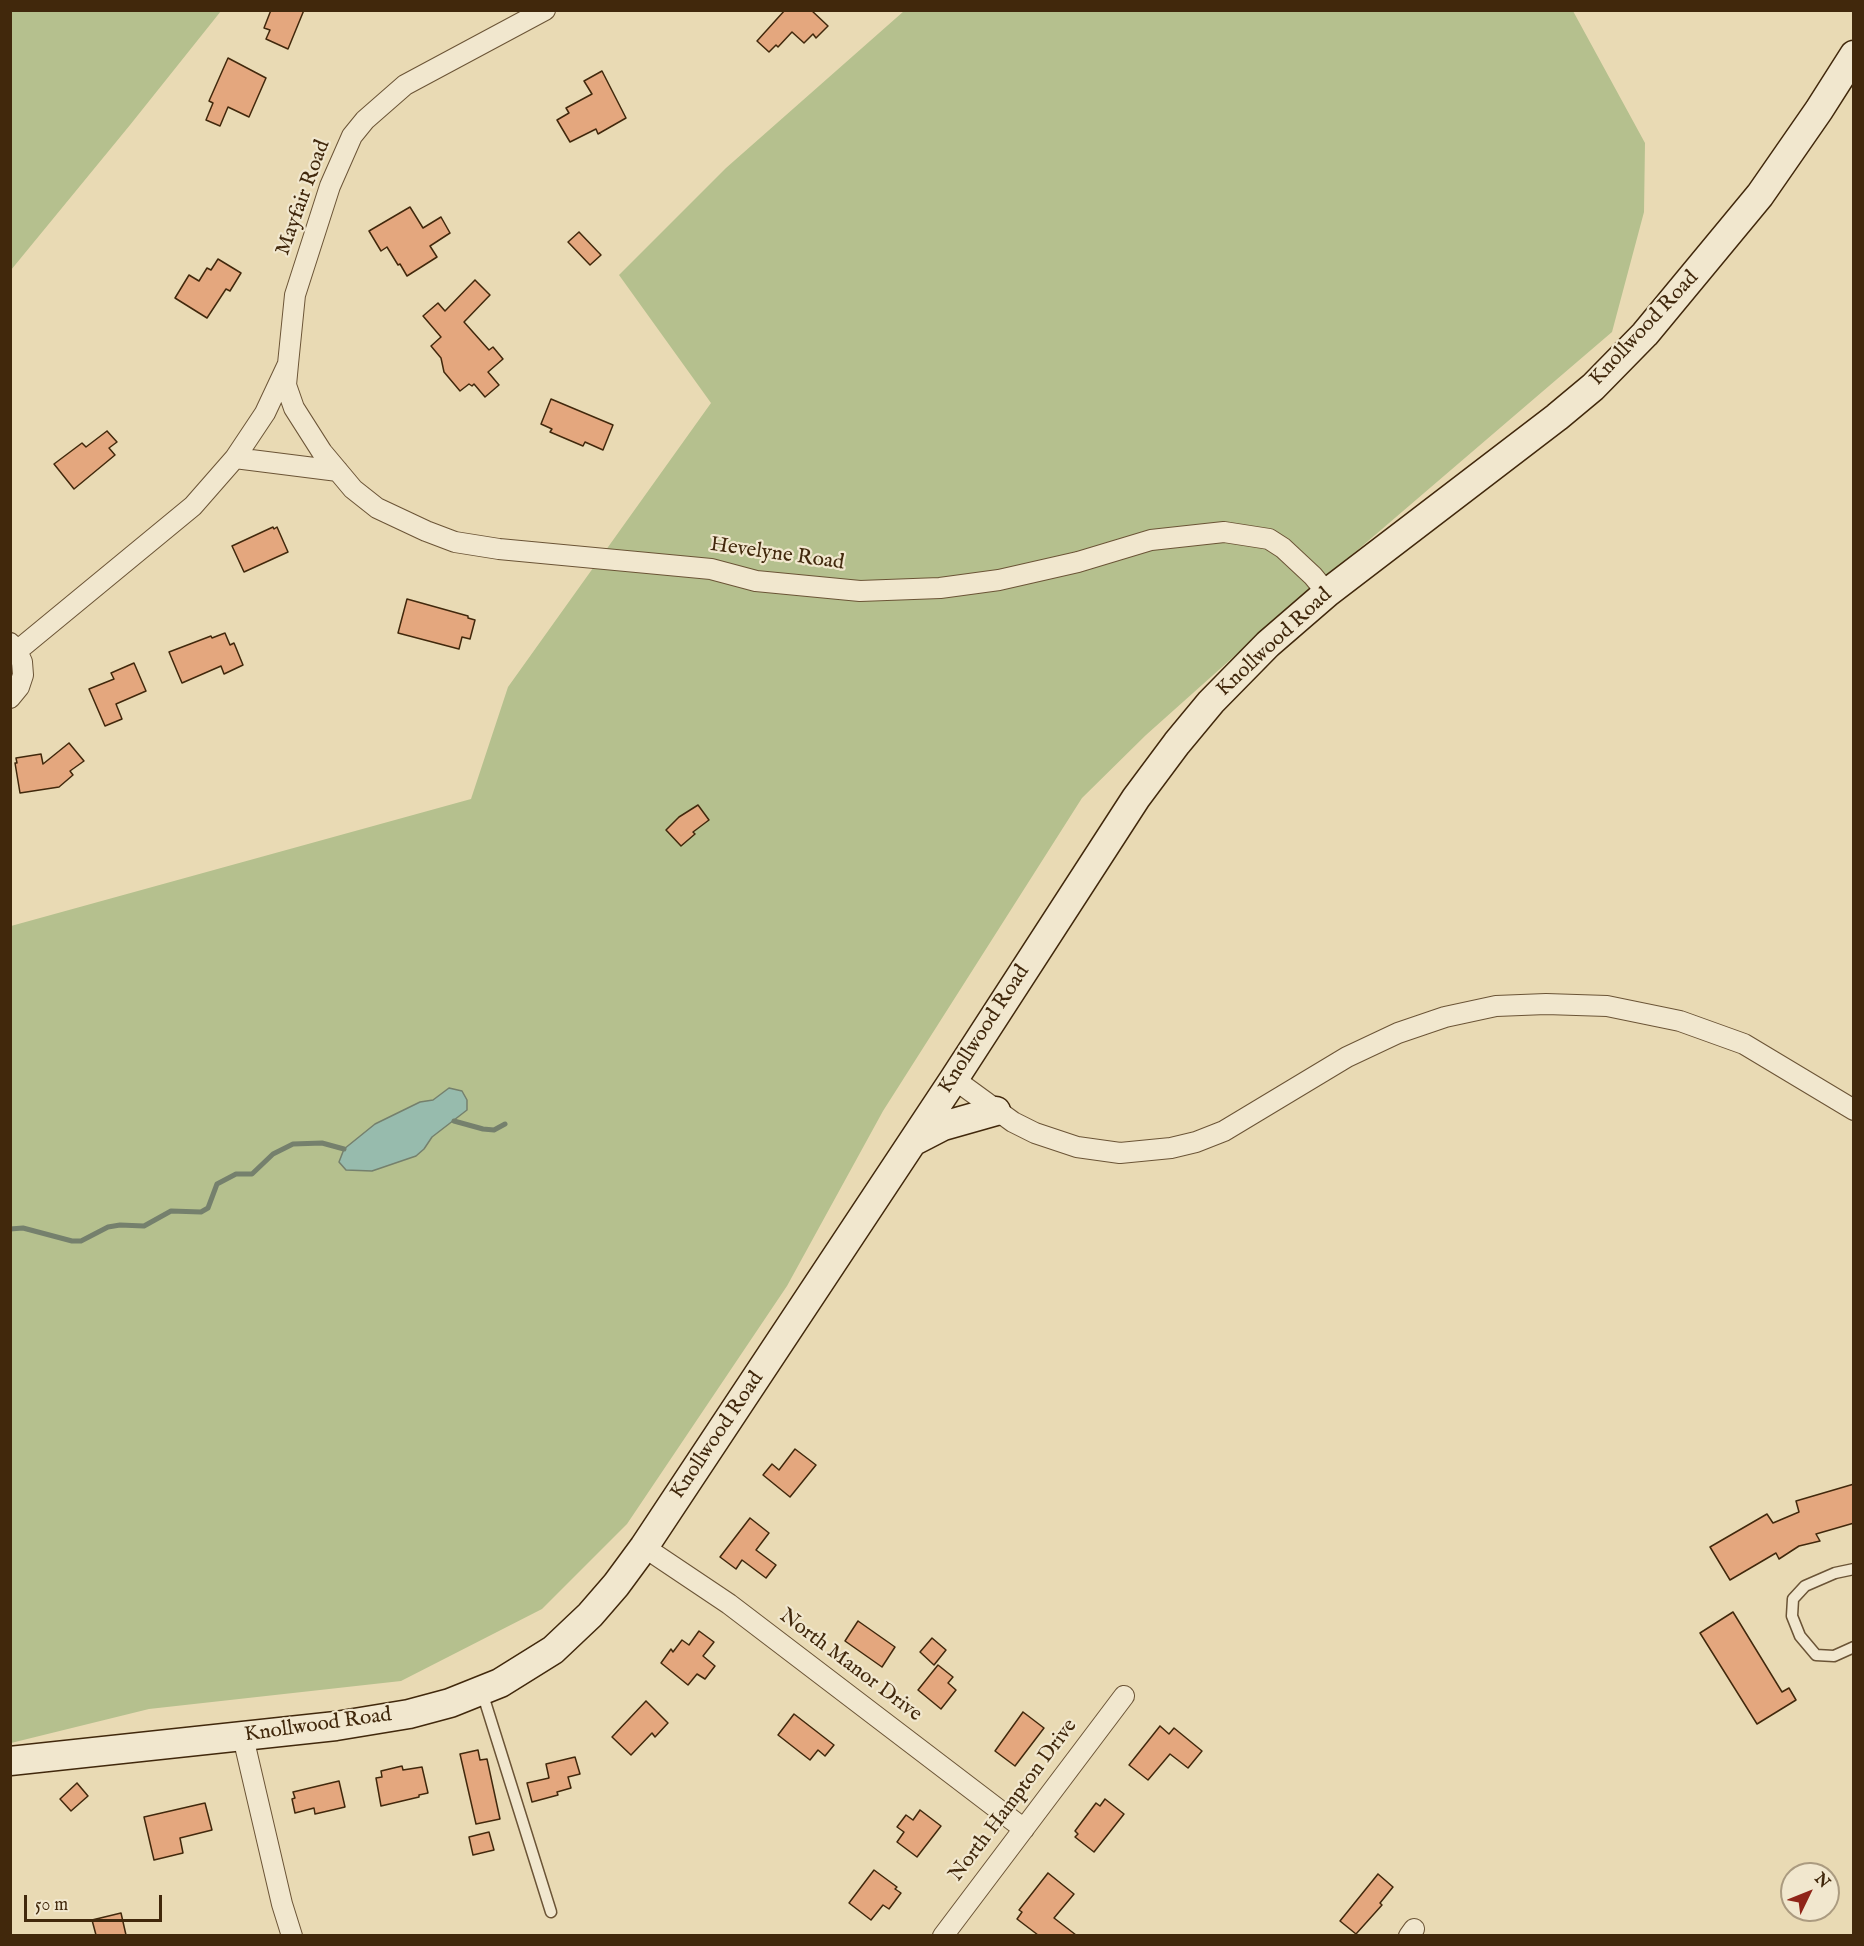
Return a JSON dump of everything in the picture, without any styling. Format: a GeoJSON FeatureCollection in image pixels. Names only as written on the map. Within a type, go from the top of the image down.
{"type":"FeatureCollection","features":[{"type":"Feature","properties":{"kind":"main road","name":"Knollwood Road"},"geometry":{"type":"LineString","coordinates":[[10,1761],[243,1737],[336,1726],[409,1714],[482,1692],[534,1664],[553,1650],[590,1615],[616,1585],[644,1546],[954,1079],[1136,798],[1177,743],[1211,702],[1268,644],[1327,593],[1593,387],[1645,334],[1760,195],[1854,55]]}},
{"type":"Feature","properties":{"kind":"main road"},"geometry":{"type":"LineString","coordinates":[[912,1142],[943,1126],[996,1111]]}},
{"type":"Feature","properties":{"kind":"street","name":"Mayfair Road"},"geometry":{"type":"LineString","coordinates":[[10,698],[19,687],[22,675],[22,663],[14,647],[193,506],[235,458],[265,413],[288,364],[295,295],[330,186],[352,136],[365,120],[405,85],[545,10]]}},
{"type":"Feature","properties":{"kind":"street","name":"Hevelyne Road"},"geometry":{"type":"LineString","coordinates":[[288,364],[285,385],[294,408],[322,452],[353,489],[376,508],[455,542],[499,549],[711,569],[756,581],[860,591],[940,588],[999,580],[1078,562],[1151,540],[1224,532],[1269,539],[1283,548],[1313,576],[1327,593]]}},
{"type":"Feature","properties":{"kind":"street"},"geometry":{"type":"LineString","coordinates":[[235,458],[338,471]]}},
{"type":"Feature","properties":{"kind":"street"},"geometry":{"type":"LineString","coordinates":[[954,1079],[996,1111],[1035,1133],[1077,1148],[1120,1154],[1171,1148],[1196,1142],[1224,1131],[1347,1057],[1398,1033],[1445,1017],[1496,1006],[1546,1004],[1607,1006],[1680,1021],[1744,1044],[1854,1110]]}},
{"type":"Feature","properties":{"kind":"street","name":"North Manor Drive"},"geometry":{"type":"LineString","coordinates":[[644,1546],[729,1604],[1024,1828]]}},
{"type":"Feature","properties":{"kind":"street","name":"North Hampton Drive"},"geometry":{"type":"LineString","coordinates":[[943,1935],[1124,1696]]}},
{"type":"Feature","properties":{"kind":"street"},"geometry":{"type":"LineString","coordinates":[[243,1737],[282,1904],[292,1935]]}},
{"type":"Feature","properties":{"kind":"lane"},"geometry":{"type":"LineString","coordinates":[[1854,1569],[1835,1572],[1805,1586],[1793,1599],[1792,1616],[1800,1636],[1816,1654],[1834,1656],[1854,1647]]}},
{"type":"Feature","properties":{"kind":"lane"},"geometry":{"type":"LineString","coordinates":[[482,1692],[551,1912]]}},
{"type":"Feature","properties":{"kind":"green space"},"geometry":{"type":"Polygon","coordinates":[[[10,11],[221,11],[11,270],[10,11]]]}},
{"type":"Feature","properties":{"kind":"green space"},"geometry":{"type":"Polygon","coordinates":[[[904,11],[1573,11],[1645,143],[1644,212],[1612,332],[1249,643],[1146,735],[1082,798],[883,1111],[787,1286],[627,1524],[542,1609],[401,1681],[149,1709],[11,1743],[11,926],[471,799],[508,687],[711,403],[619,275],[726,168],[904,11]]]}},
{"type":"Feature","properties":{"kind":"shaded area"},"geometry":{"type":"Polygon","coordinates":[[[449,1088],[462,1091],[467,1100],[467,1110],[432,1137],[416,1156],[372,1171],[346,1170],[339,1162],[344,1149],[375,1124],[420,1102],[433,1100],[449,1088]]]}},
{"type":"Feature","properties":{"kind":"building"},"geometry":{"type":"Polygon","coordinates":[[[271,10],[304,10],[288,49],[266,39],[270,30],[264,28],[271,10]]]}},
{"type":"Feature","properties":{"kind":"building"},"geometry":{"type":"Polygon","coordinates":[[[785,10],[811,10],[828,26],[816,38],[813,34],[804,43],[792,32],[778,47],[776,45],[769,52],[757,41],[785,10]]]}},
{"type":"Feature","properties":{"kind":"building"},"geometry":{"type":"Polygon","coordinates":[[[228,58],[266,78],[249,117],[228,107],[220,126],[206,120],[213,103],[209,101],[228,58]]]}},
{"type":"Feature","properties":{"kind":"building"},"geometry":{"type":"Polygon","coordinates":[[[602,71],[626,118],[598,134],[596,129],[570,142],[557,120],[569,113],[566,108],[592,94],[584,81],[602,71]]]}},
{"type":"Feature","properties":{"kind":"building"},"geometry":{"type":"Polygon","coordinates":[[[410,207],[423,228],[441,217],[450,233],[430,246],[437,257],[407,276],[387,247],[381,251],[369,231],[410,207]]]}},
{"type":"Feature","properties":{"kind":"building"},"geometry":{"type":"Polygon","coordinates":[[[579,232],[601,255],[590,265],[568,242],[579,232]]]}},
{"type":"Feature","properties":{"kind":"building"},"geometry":{"type":"Polygon","coordinates":[[[218,259],[241,273],[230,291],[226,289],[207,318],[175,298],[189,275],[199,281],[207,268],[211,270],[218,259]]]}},
{"type":"Feature","properties":{"kind":"building"},"geometry":{"type":"Polygon","coordinates":[[[475,280],[490,295],[464,322],[489,350],[493,347],[503,359],[488,372],[499,385],[485,397],[474,384],[472,386],[469,384],[460,391],[444,372],[441,358],[431,346],[441,337],[423,316],[438,303],[445,311],[475,280]]]}},
{"type":"Feature","properties":{"kind":"building"},"geometry":{"type":"Polygon","coordinates":[[[551,399],[613,425],[603,450],[585,442],[583,446],[550,432],[552,429],[541,424],[551,399]]]}},
{"type":"Feature","properties":{"kind":"building"},"geometry":{"type":"Polygon","coordinates":[[[107,431],[117,442],[109,448],[115,455],[74,489],[54,464],[82,443],[86,447],[107,431]]]}},
{"type":"Feature","properties":{"kind":"building"},"geometry":{"type":"Polygon","coordinates":[[[273,527],[274,529],[277,527],[288,552],[244,572],[232,546],[273,527]]]}},
{"type":"Feature","properties":{"kind":"building"},"geometry":{"type":"Polygon","coordinates":[[[407,599],[475,620],[470,639],[462,637],[459,649],[398,633],[407,599]]]}},
{"type":"Feature","properties":{"kind":"building"},"geometry":{"type":"Polygon","coordinates":[[[225,633],[230,645],[234,643],[243,665],[224,674],[221,666],[182,683],[169,652],[225,633]]]}},
{"type":"Feature","properties":{"kind":"building"},"geometry":{"type":"Polygon","coordinates":[[[134,663],[146,691],[116,704],[122,719],[105,726],[89,689],[114,679],[111,673],[134,663]]]}},
{"type":"Feature","properties":{"kind":"building"},"geometry":{"type":"Polygon","coordinates":[[[69,743],[84,761],[70,771],[73,775],[59,787],[20,793],[16,758],[41,754],[43,764],[69,743]]]}},
{"type":"Feature","properties":{"kind":"building"},"geometry":{"type":"Polygon","coordinates":[[[698,805],[709,820],[693,832],[695,834],[681,846],[666,830],[679,817],[698,805]]]}},
{"type":"Feature","properties":{"kind":"building"},"geometry":{"type":"Polygon","coordinates":[[[795,1449],[816,1465],[790,1497],[763,1475],[772,1464],[779,1470],[795,1449]]]}},
{"type":"Feature","properties":{"kind":"building"},"geometry":{"type":"Polygon","coordinates":[[[1854,1484],[1854,1523],[1816,1534],[1820,1541],[1799,1546],[1779,1559],[1776,1553],[1730,1580],[1710,1547],[1767,1514],[1773,1523],[1799,1512],[1796,1501],[1854,1484]]]}},
{"type":"Feature","properties":{"kind":"building"},"geometry":{"type":"Polygon","coordinates":[[[750,1518],[769,1533],[756,1550],[776,1565],[766,1578],[742,1560],[736,1569],[720,1557],[750,1518]]]}},
{"type":"Feature","properties":{"kind":"building"},"geometry":{"type":"Polygon","coordinates":[[[1733,1612],[1782,1692],[1789,1688],[1796,1700],[1757,1724],[1700,1633],[1733,1612]]]}},
{"type":"Feature","properties":{"kind":"building"},"geometry":{"type":"Polygon","coordinates":[[[858,1621],[895,1647],[882,1667],[845,1641],[858,1621]]]}},
{"type":"Feature","properties":{"kind":"building"},"geometry":{"type":"Polygon","coordinates":[[[699,1631],[714,1642],[703,1656],[715,1666],[705,1679],[697,1674],[688,1685],[661,1663],[671,1649],[673,1652],[682,1640],[689,1645],[699,1631]]]}},
{"type":"Feature","properties":{"kind":"building"},"geometry":{"type":"Polygon","coordinates":[[[932,1638],[946,1650],[934,1665],[920,1652],[932,1638]]]}},
{"type":"Feature","properties":{"kind":"building"},"geometry":{"type":"Polygon","coordinates":[[[938,1665],[953,1677],[948,1683],[956,1690],[941,1709],[918,1690],[938,1665]]]}},
{"type":"Feature","properties":{"kind":"building"},"geometry":{"type":"Polygon","coordinates":[[[646,1701],[668,1723],[655,1737],[652,1733],[631,1755],[612,1737],[646,1701]]]}},
{"type":"Feature","properties":{"kind":"building"},"geometry":{"type":"Polygon","coordinates":[[[1023,1712],[1044,1728],[1015,1766],[995,1751],[1023,1712]]]}},
{"type":"Feature","properties":{"kind":"building"},"geometry":{"type":"Polygon","coordinates":[[[794,1714],[834,1745],[825,1756],[818,1750],[810,1760],[778,1735],[794,1714]]]}},
{"type":"Feature","properties":{"kind":"building"},"geometry":{"type":"Polygon","coordinates":[[[1160,1726],[1169,1734],[1174,1728],[1202,1751],[1188,1768],[1170,1754],[1148,1780],[1129,1765],[1160,1726]]]}},
{"type":"Feature","properties":{"kind":"building"},"geometry":{"type":"Polygon","coordinates":[[[478,1750],[480,1760],[487,1759],[500,1819],[476,1824],[460,1754],[478,1750]]]}},
{"type":"Feature","properties":{"kind":"building"},"geometry":{"type":"Polygon","coordinates":[[[575,1757],[580,1774],[568,1777],[571,1788],[557,1792],[558,1795],[532,1802],[527,1783],[549,1778],[546,1764],[575,1757]]]}},
{"type":"Feature","properties":{"kind":"building"},"geometry":{"type":"Polygon","coordinates":[[[402,1766],[403,1770],[422,1767],[428,1793],[381,1806],[376,1778],[382,1777],[381,1771],[402,1766]]]}},
{"type":"Feature","properties":{"kind":"building"},"geometry":{"type":"Polygon","coordinates":[[[339,1781],[345,1807],[315,1814],[314,1808],[295,1813],[293,1792],[339,1781]]]}},
{"type":"Feature","properties":{"kind":"building"},"geometry":{"type":"Polygon","coordinates":[[[77,1783],[88,1796],[71,1811],[60,1799],[77,1783]]]}},
{"type":"Feature","properties":{"kind":"building"},"geometry":{"type":"Polygon","coordinates":[[[1105,1799],[1124,1814],[1094,1852],[1075,1837],[1078,1834],[1075,1831],[1096,1803],[1100,1806],[1105,1799]]]}},
{"type":"Feature","properties":{"kind":"building"},"geometry":{"type":"Polygon","coordinates":[[[205,1803],[212,1830],[180,1838],[183,1853],[154,1860],[144,1817],[205,1803]]]}},
{"type":"Feature","properties":{"kind":"building"},"geometry":{"type":"Polygon","coordinates":[[[920,1810],[941,1826],[917,1857],[897,1842],[904,1832],[897,1827],[906,1815],[913,1820],[920,1810]]]}},
{"type":"Feature","properties":{"kind":"building"},"geometry":{"type":"Polygon","coordinates":[[[489,1832],[494,1850],[473,1855],[469,1837],[489,1832]]]}},
{"type":"Feature","properties":{"kind":"building"},"geometry":{"type":"Polygon","coordinates":[[[874,1870],[897,1887],[895,1889],[901,1893],[889,1909],[883,1905],[871,1920],[849,1903],[874,1870]]]}},
{"type":"Feature","properties":{"kind":"building"},"geometry":{"type":"Polygon","coordinates":[[[1048,1873],[1074,1894],[1054,1918],[1076,1935],[1038,1935],[1017,1919],[1022,1912],[1019,1910],[1048,1873]]]}},
{"type":"Feature","properties":{"kind":"building"},"geometry":{"type":"Polygon","coordinates":[[[1378,1874],[1393,1887],[1380,1903],[1382,1905],[1356,1934],[1340,1921],[1378,1874]]]}},
{"type":"Feature","properties":{"kind":"building"},"geometry":{"type":"Polygon","coordinates":[[[121,1913],[126,1935],[96,1935],[92,1920],[121,1913]]]}},
{"type":"Feature","properties":{"kind":"waterway"},"geometry":{"type":"LineString","coordinates":[[454,1121],[494,1130],[505,1124]]}},
{"type":"Feature","properties":{"kind":"waterway"},"geometry":{"type":"LineString","coordinates":[[10,1229],[23,1228],[72,1241],[81,1241],[108,1227],[144,1226],[171,1211],[201,1212],[208,1208],[217,1184],[236,1174],[252,1174],[273,1154],[293,1144],[322,1143],[344,1149]]}}]}
